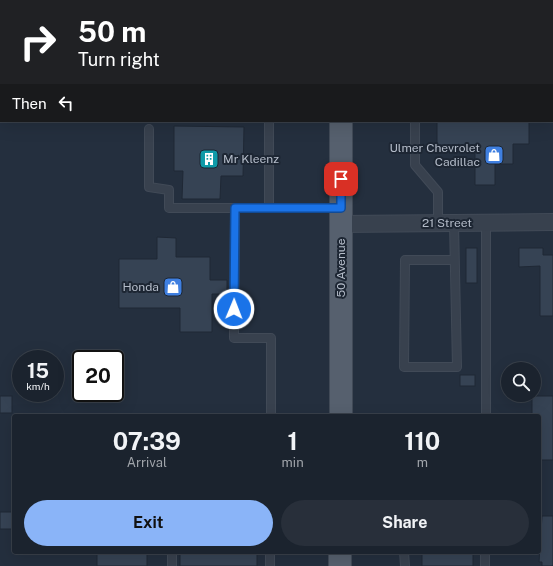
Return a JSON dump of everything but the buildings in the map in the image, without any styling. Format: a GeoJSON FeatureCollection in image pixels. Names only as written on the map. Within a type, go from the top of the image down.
{"type":"FeatureCollection","features":[{"type":"Feature","properties":{"kind":"main road","name":"50 Avenue"},"geometry":{"type":"LineString","coordinates":[[340,414],[341,122]]}},
{"type":"Feature","properties":{"kind":"main road"},"geometry":{"type":"LineString","coordinates":[[340,554],[340,566]]}},
{"type":"Feature","properties":{"kind":"street","name":"21 Street"},"geometry":{"type":"LineString","coordinates":[[341,216],[446,223],[553,222]]}},
{"type":"Feature","properties":{"kind":"lane"},"geometry":{"type":"LineString","coordinates":[[269,122],[269,208]]}},
{"type":"Feature","properties":{"kind":"lane"},"geometry":{"type":"LineString","coordinates":[[415,122],[415,165],[438,192],[454,260],[457,366],[404,367],[405,260],[454,260]]}},
{"type":"Feature","properties":{"kind":"lane"},"geometry":{"type":"LineString","coordinates":[[149,129],[149,187],[169,190],[169,208],[269,208],[341,216]]}},
{"type":"Feature","properties":{"kind":"lane"},"geometry":{"type":"LineString","coordinates":[[235,208],[234,338],[271,338],[271,414]]}},
{"type":"Feature","properties":{"kind":"lane"},"geometry":{"type":"LineString","coordinates":[[486,223],[486,414]]}},
{"type":"Feature","properties":{"kind":"lane"},"geometry":{"type":"LineString","coordinates":[[172,554],[172,566]]}},
{"type":"Feature","properties":{"kind":"lane"},"geometry":{"type":"LineString","coordinates":[[270,554],[270,566]]}},
{"type":"Feature","properties":{"kind":"lane"},"geometry":{"type":"LineString","coordinates":[[404,554],[406,566]]}},
{"type":"Feature","properties":{"kind":"lane"},"geometry":{"type":"LineString","coordinates":[[485,566],[486,554]]}},
{"type":"Feature","properties":{"kind":"place","name":"Ulmer Chevrolet Cadillac"},"geometry":{"type":"Point","coordinates":[494,155]}},
{"type":"Feature","properties":{"kind":"place","name":"Mr Kleenz"},"geometry":{"type":"Point","coordinates":[209,159]}},
{"type":"Feature","properties":{"kind":"place","name":"Honda"},"geometry":{"type":"Point","coordinates":[173,287]}},
{"type":"Feature","properties":{"kind":"route"},"geometry":{"type":"LineString","coordinates":[[234,309],[235,208],[341,208],[341,179]]}}]}
